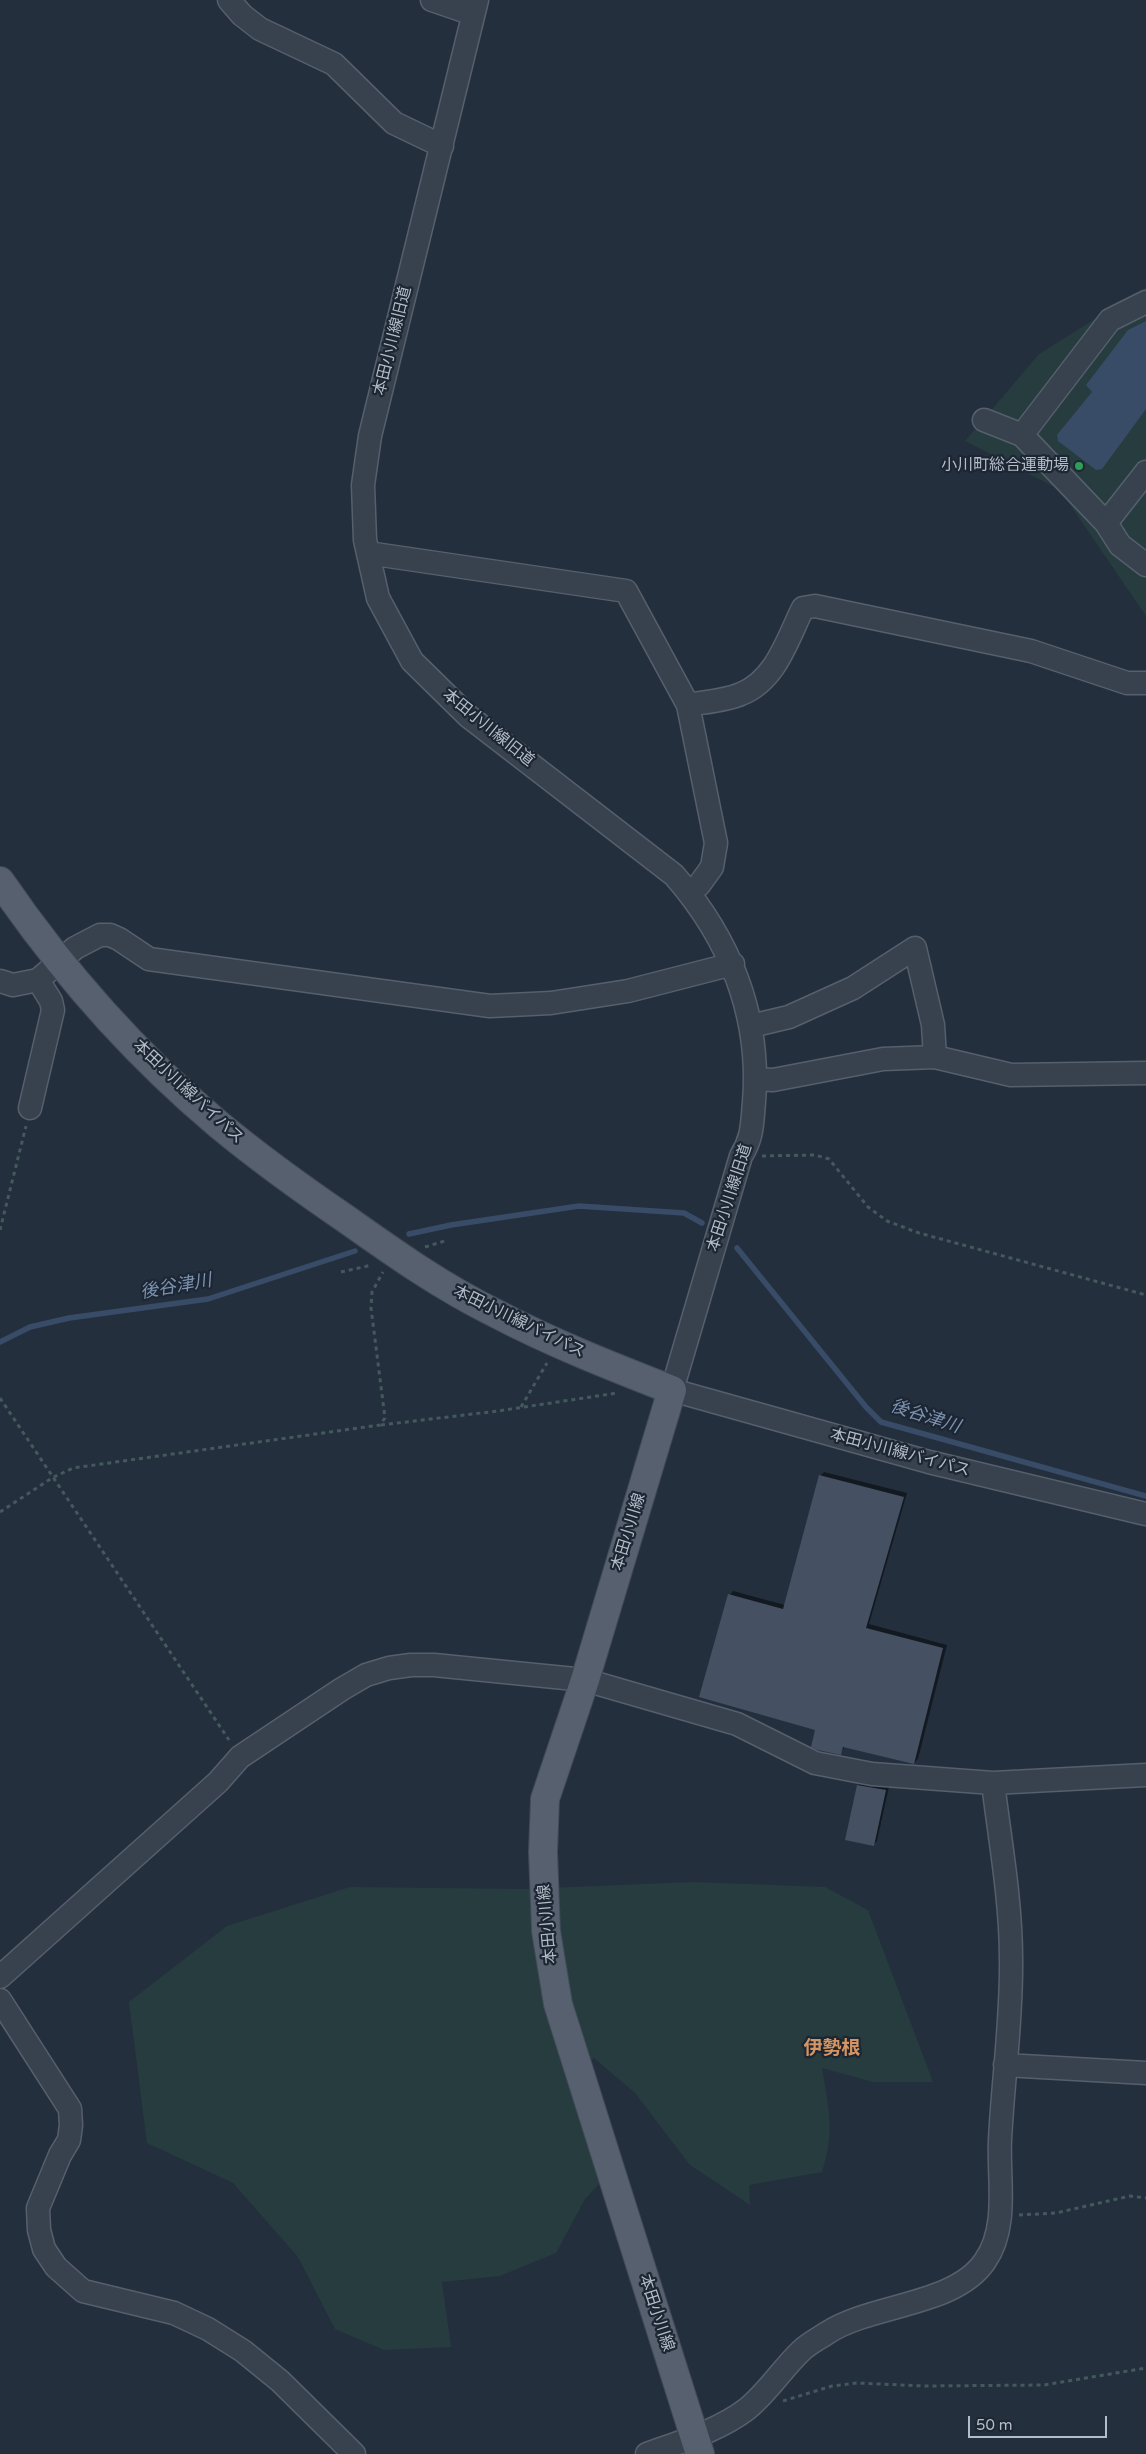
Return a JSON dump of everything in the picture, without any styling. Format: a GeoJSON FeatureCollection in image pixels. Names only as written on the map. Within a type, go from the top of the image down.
{"type":"FeatureCollection","features":[{"type":"Feature","properties":{"kind":"main road","name":"本田小川線バイパス"},"geometry":{"type":"LineString","coordinates":[[0,881],[61,961],[125,1034],[172,1082],[218,1124],[391,1261],[495,1314],[612,1366],[672,1390]]}},
{"type":"Feature","properties":{"kind":"main road","name":"本田小川線"},"geometry":{"type":"LineString","coordinates":[[672,1390],[585,1680],[545,1799],[543,1852],[546,1932],[558,2004],[698,2446]]}},
{"type":"Feature","properties":{"kind":"street"},"geometry":{"type":"LineString","coordinates":[[230,0],[242,15],[260,29],[334,64],[394,123],[442,146]]}},
{"type":"Feature","properties":{"kind":"street"},"geometry":{"type":"LineString","coordinates":[[432,0],[475,7]]}},
{"type":"Feature","properties":{"kind":"street","name":"本田小川線旧道"},"geometry":{"type":"LineString","coordinates":[[475,7],[370,436],[364,485],[365,540],[378,598],[412,661],[468,716],[674,874],[690,892],[733,964],[751,1026],[756,1079],[750,1142],[741,1156],[672,1390]]}},
{"type":"Feature","properties":{"kind":"street"},"geometry":{"type":"LineString","coordinates":[[1022,434],[1110,320],[1146,302]]}},
{"type":"Feature","properties":{"kind":"street"},"geometry":{"type":"LineString","coordinates":[[984,420],[1022,434],[1106,523],[1120,545],[1146,565]]}},
{"type":"Feature","properties":{"kind":"street"},"geometry":{"type":"LineString","coordinates":[[1106,523],[1146,472]]}},
{"type":"Feature","properties":{"kind":"street"},"geometry":{"type":"LineString","coordinates":[[368,553],[626,591],[688,705],[716,843],[712,867],[699,885],[690,892]]}},
{"type":"Feature","properties":{"kind":"street"},"geometry":{"type":"LineString","coordinates":[[688,705],[740,695],[756,686],[772,671],[803,608],[815,606],[1031,651],[1126,683],[1146,683]]}},
{"type":"Feature","properties":{"kind":"street"},"geometry":{"type":"LineString","coordinates":[[0,981],[13,985],[38,980],[91,938],[100,935],[110,935],[149,958],[490,1006],[551,1003],[628,991],[733,964]]}},
{"type":"Feature","properties":{"kind":"street"},"geometry":{"type":"LineString","coordinates":[[751,1026],[789,1017],[853,988],[915,948],[933,1025],[935,1057]]}},
{"type":"Feature","properties":{"kind":"street"},"geometry":{"type":"LineString","coordinates":[[30,1108],[53,1010],[51,1001],[38,980]]}},
{"type":"Feature","properties":{"kind":"street"},"geometry":{"type":"LineString","coordinates":[[756,1079],[773,1080],[883,1059],[935,1057],[1012,1075],[1146,1073]]}},
{"type":"Feature","properties":{"kind":"street","name":"本田小川線バイパス"},"geometry":{"type":"LineString","coordinates":[[672,1390],[929,1462],[1146,1514]]}},
{"type":"Feature","properties":{"kind":"street"},"geometry":{"type":"LineString","coordinates":[[0,1977],[218,1782],[240,1757],[342,1689],[366,1675],[389,1668],[434,1666],[585,1680],[737,1724],[815,1763],[900,1777],[993,1783],[1146,1775]]}},
{"type":"Feature","properties":{"kind":"street"},"geometry":{"type":"LineString","coordinates":[[646,2454],[698,2446],[746,2410],[765,2393],[802,2349],[841,2324],[950,2290],[968,2278],[985,2261],[996,2236],[999,2216],[1000,2142],[1011,1959],[993,1783]]}},
{"type":"Feature","properties":{"kind":"street"},"geometry":{"type":"LineString","coordinates":[[0,2000],[70,2109],[71,2125],[69,2140],[60,2155],[38,2208],[39,2230],[44,2249],[56,2267],[83,2291],[174,2313],[208,2329],[243,2351],[280,2381],[354,2454]]}},
{"type":"Feature","properties":{"kind":"street"},"geometry":{"type":"LineString","coordinates":[[1005,2065],[1146,2073]]}},
{"type":"Feature","properties":{"kind":"path"},"geometry":{"type":"LineString","coordinates":[[0,1230],[30,1108]]}},
{"type":"Feature","properties":{"kind":"path"},"geometry":{"type":"LineString","coordinates":[[741,1156],[815,1155],[829,1159],[868,1207],[887,1221],[919,1234],[1146,1295]]}},
{"type":"Feature","properties":{"kind":"path"},"geometry":{"type":"LineString","coordinates":[[341,1272],[391,1261]]}},
{"type":"Feature","properties":{"kind":"path"},"geometry":{"type":"LineString","coordinates":[[380,1425],[385,1418],[371,1308],[372,1292],[391,1261]]}},
{"type":"Feature","properties":{"kind":"path"},"geometry":{"type":"LineString","coordinates":[[521,1407],[531,1394],[548,1361]]}},
{"type":"Feature","properties":{"kind":"path"},"geometry":{"type":"LineString","coordinates":[[0,1512],[52,1478],[72,1468],[621,1392]]}},
{"type":"Feature","properties":{"kind":"path"},"geometry":{"type":"LineString","coordinates":[[0,1398],[240,1757]]}},
{"type":"Feature","properties":{"kind":"path"},"geometry":{"type":"LineString","coordinates":[[999,2216],[1056,2213],[1130,2196],[1146,2198]]}},
{"type":"Feature","properties":{"kind":"path"},"geometry":{"type":"LineString","coordinates":[[753,2404],[783,2401],[832,2386],[857,2383],[987,2387],[1044,2385],[1146,2368]]}},
{"type":"Feature","properties":{"kind":"green space","name":"小川町総合運動場"},"geometry":{"type":"Polygon","coordinates":[[[1146,287],[1146,616],[1060,490],[965,441],[1039,354],[1146,287]]]}},
{"type":"Feature","properties":{"kind":"green space"},"geometry":{"type":"Polygon","coordinates":[[[694,1882],[825,1887],[868,1910],[933,2082],[873,2082],[822,2068],[829,2108],[830,2132],[822,2172],[749,2185],[750,2205],[690,2165],[635,2093],[594,2058],[566,2073],[599,2184],[585,2199],[556,2253],[500,2276],[442,2282],[451,2347],[384,2350],[335,2329],[298,2257],[233,2183],[147,2143],[129,2002],[227,1926],[350,1887],[525,1889],[694,1882]]]}},
{"type":"Feature","properties":{"kind":"water"},"geometry":{"type":"Polygon","coordinates":[[[1146,321],[1146,409],[1102,469],[1096,470],[1058,441],[1057,435],[1092,392],[1086,385],[1128,330],[1146,321]]]}},
{"type":"Feature","properties":{"kind":"building"},"geometry":{"type":"Polygon","coordinates":[[[819,1475],[904,1497],[866,1628],[943,1648],[914,1764],[843,1747],[841,1755],[818,1750],[811,1747],[815,1730],[699,1697],[728,1594],[783,1609],[819,1475]]]}},
{"type":"Feature","properties":{"kind":"building"},"geometry":{"type":"Polygon","coordinates":[[[857,1785],[886,1790],[874,1846],[845,1840],[857,1785]]]}},
{"type":"Feature","properties":{"kind":"waterway","name":"後谷津川"},"geometry":{"type":"LineString","coordinates":[[409,1234],[451,1225],[579,1206],[684,1213],[702,1223]]}},
{"type":"Feature","properties":{"kind":"waterway","name":"後谷津川"},"geometry":{"type":"LineString","coordinates":[[737,1248],[866,1407],[881,1422],[1146,1496]]}},
{"type":"Feature","properties":{"kind":"waterway","name":"後谷津川"},"geometry":{"type":"LineString","coordinates":[[0,1342],[30,1327],[69,1318],[208,1299],[355,1251]]}},
{"type":"Feature","properties":{"kind":"place","name":"小川町総合運動場"},"geometry":{"type":"Point","coordinates":[1079,466]}},
{"type":"Feature","properties":{"kind":"district","name":"伊勢根"},"geometry":{"type":"Point","coordinates":[832,2049]}}]}
